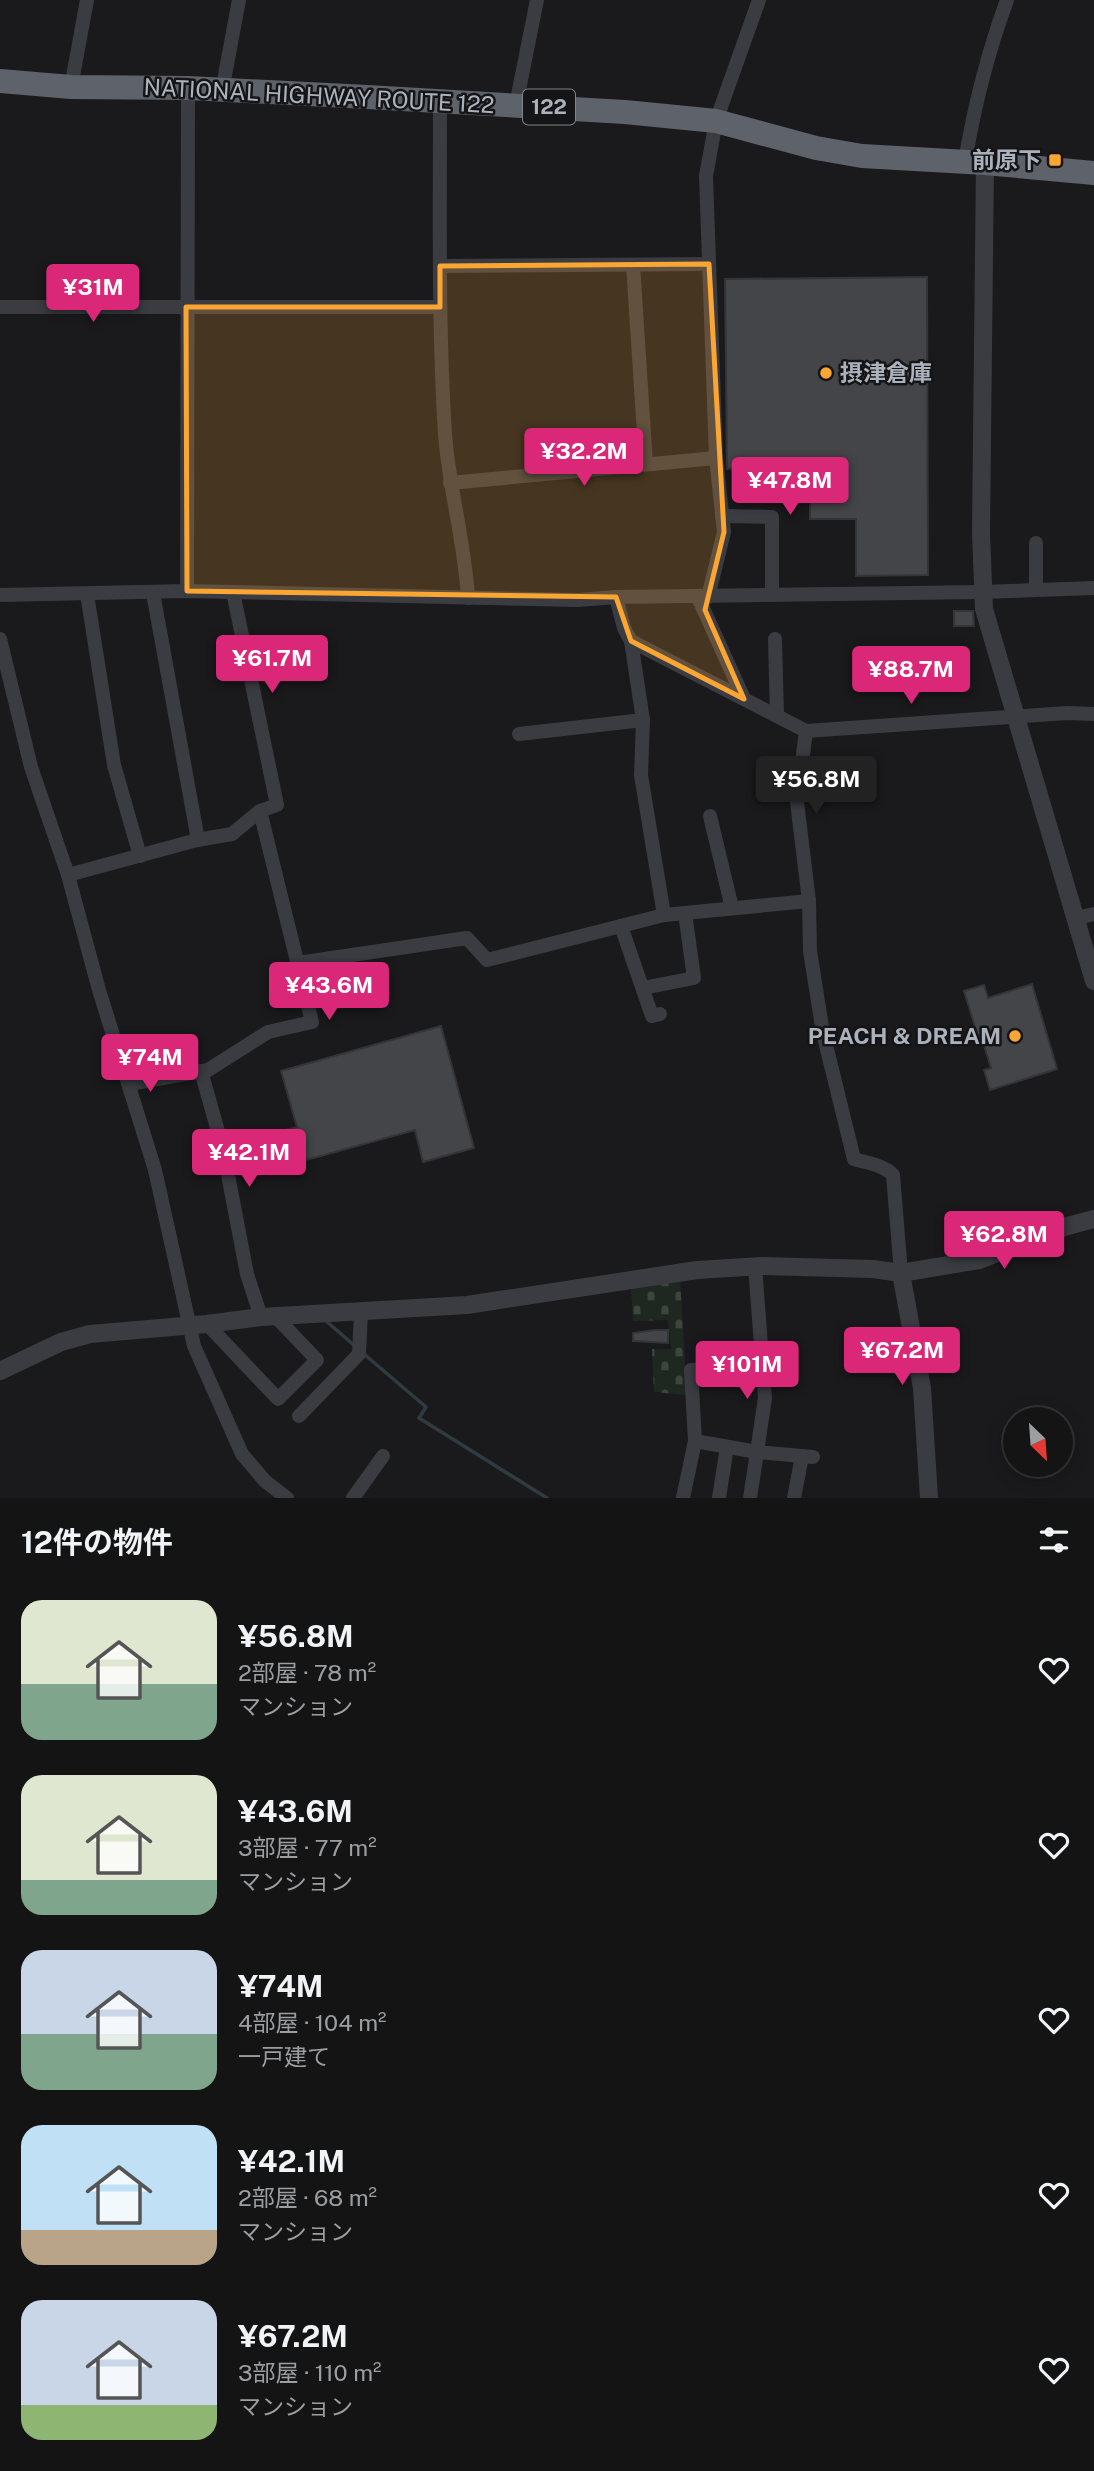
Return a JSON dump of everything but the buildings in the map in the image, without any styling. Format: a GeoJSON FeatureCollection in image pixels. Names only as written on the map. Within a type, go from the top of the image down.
{"type":"FeatureCollection","features":[{"type":"Feature","properties":{"kind":"highway","name":"NATIONAL HIGHWAY ROUTE 122"},"geometry":{"type":"LineString","coordinates":[[0,82],[71,87],[188,88],[625,112],[716,121],[816,148],[862,156],[975,162],[1094,173]]}},
{"type":"Feature","properties":{"kind":"street"},"geometry":{"type":"LineString","coordinates":[[71,87],[87,0]]}},
{"type":"Feature","properties":{"kind":"street"},"geometry":{"type":"LineString","coordinates":[[222,91],[239,0]]}},
{"type":"Feature","properties":{"kind":"street"},"geometry":{"type":"LineString","coordinates":[[516,106],[537,0]]}},
{"type":"Feature","properties":{"kind":"street"},"geometry":{"type":"LineString","coordinates":[[744,698],[703,597],[724,531],[716,458],[706,176],[716,121],[759,0]]}},
{"type":"Feature","properties":{"kind":"street"},"geometry":{"type":"LineString","coordinates":[[1007,0],[970,130],[975,162],[982,592],[984,609],[1018,716],[1094,981]]}},
{"type":"Feature","properties":{"kind":"street"},"geometry":{"type":"LineString","coordinates":[[187,591],[188,88]]}},
{"type":"Feature","properties":{"kind":"street"},"geometry":{"type":"LineString","coordinates":[[440,102],[440,307],[450,483],[467,570],[468,598]]}},
{"type":"Feature","properties":{"kind":"street"},"geometry":{"type":"LineString","coordinates":[[440,266],[709,264]]}},
{"type":"Feature","properties":{"kind":"street"},"geometry":{"type":"LineString","coordinates":[[633,265],[646,464]]}},
{"type":"Feature","properties":{"kind":"street"},"geometry":{"type":"LineString","coordinates":[[0,307],[440,307]]}},
{"type":"Feature","properties":{"kind":"street"},"geometry":{"type":"LineString","coordinates":[[450,483],[716,458]]}},
{"type":"Feature","properties":{"kind":"street"},"geometry":{"type":"LineString","coordinates":[[722,516],[772,517],[772,595]]}},
{"type":"Feature","properties":{"kind":"street"},"geometry":{"type":"LineString","coordinates":[[1036,542],[1036,589]]}},
{"type":"Feature","properties":{"kind":"street"},"geometry":{"type":"LineString","coordinates":[[0,595],[187,591],[578,600],[616,597],[1094,588]]}},
{"type":"Feature","properties":{"kind":"street"},"geometry":{"type":"LineString","coordinates":[[68,875],[198,840],[232,834],[260,811],[277,805],[233,592]]}},
{"type":"Feature","properties":{"kind":"street"},"geometry":{"type":"LineString","coordinates":[[153,593],[198,840]]}},
{"type":"Feature","properties":{"kind":"street"},"geometry":{"type":"LineString","coordinates":[[87,594],[114,765],[140,856]]}},
{"type":"Feature","properties":{"kind":"street"},"geometry":{"type":"LineString","coordinates":[[616,597],[624,628],[631,641],[643,720],[641,775],[664,915]]}},
{"type":"Feature","properties":{"kind":"street"},"geometry":{"type":"LineString","coordinates":[[0,639],[31,767],[68,875],[99,990],[155,1170],[198,1324],[194,1346],[242,1454],[265,1481],[287,1498]]}},
{"type":"Feature","properties":{"kind":"street"},"geometry":{"type":"LineString","coordinates":[[775,639],[777,716]]}},
{"type":"Feature","properties":{"kind":"street"},"geometry":{"type":"LineString","coordinates":[[631,641],[806,731],[1018,716],[1094,714]]}},
{"type":"Feature","properties":{"kind":"street"},"geometry":{"type":"LineString","coordinates":[[519,734],[643,720]]}},
{"type":"Feature","properties":{"kind":"street"},"geometry":{"type":"LineString","coordinates":[[806,731],[797,802],[808,901],[810,951],[823,1033],[854,1159],[891,1171],[893,1175],[901,1273],[922,1388],[929,1498]]}},
{"type":"Feature","properties":{"kind":"street"},"geometry":{"type":"LineString","coordinates":[[129,1084],[208,1070],[268,1032],[312,1022],[260,811]]}},
{"type":"Feature","properties":{"kind":"street"},"geometry":{"type":"LineString","coordinates":[[710,816],[732,908]]}},
{"type":"Feature","properties":{"kind":"street"},"geometry":{"type":"LineString","coordinates":[[298,963],[467,938],[487,960],[664,915],[808,901]]}},
{"type":"Feature","properties":{"kind":"street"},"geometry":{"type":"LineString","coordinates":[[642,988],[694,978],[685,913]]}},
{"type":"Feature","properties":{"kind":"street"},"geometry":{"type":"LineString","coordinates":[[1076,918],[1094,915]]}},
{"type":"Feature","properties":{"kind":"street"},"geometry":{"type":"LineString","coordinates":[[621,926],[652,1017],[660,1014]]}},
{"type":"Feature","properties":{"kind":"street"},"geometry":{"type":"LineString","coordinates":[[198,1324],[278,1399],[317,1360],[268,1317],[247,1274],[223,1149],[201,1071]]}},
{"type":"Feature","properties":{"kind":"street"},"geometry":{"type":"LineString","coordinates":[[0,1371],[61,1342],[90,1334],[268,1317],[467,1305],[697,1270],[755,1266],[873,1269],[901,1273],[979,1260],[1064,1227],[1094,1219]]}},
{"type":"Feature","properties":{"kind":"street"},"geometry":{"type":"LineString","coordinates":[[750,1498],[765,1398],[755,1266]]}},
{"type":"Feature","properties":{"kind":"street"},"geometry":{"type":"LineString","coordinates":[[299,1416],[359,1354],[361,1311]]}},
{"type":"Feature","properties":{"kind":"street"},"geometry":{"type":"LineString","coordinates":[[683,1498],[695,1441],[691,1370],[764,1364]]}},
{"type":"Feature","properties":{"kind":"street"},"geometry":{"type":"LineString","coordinates":[[695,1441],[757,1452],[808,1456],[794,1498]]}},
{"type":"Feature","properties":{"kind":"street"},"geometry":{"type":"LineString","coordinates":[[719,1498],[727,1447]]}},
{"type":"Feature","properties":{"kind":"street"},"geometry":{"type":"LineString","coordinates":[[353,1498],[383,1456]]}},
{"type":"Feature","properties":{"kind":"highlighted area"},"geometry":{"type":"Polygon","coordinates":[[[709,264],[724,532],[705,610],[744,699],[631,641],[616,597],[187,591],[186,307],[440,307],[440,266],[709,264]]]}},
{"type":"Feature","properties":{"kind":"green space"},"geometry":{"type":"Polygon","coordinates":[[[680,1279],[687,1395],[654,1392],[652,1349],[671,1349],[668,1320],[633,1321],[631,1287],[680,1279]]]}},
{"type":"Feature","properties":{"kind":"waterway"},"geometry":{"type":"LineString","coordinates":[[325,1320],[356,1347]]}},
{"type":"Feature","properties":{"kind":"waterway"},"geometry":{"type":"LineString","coordinates":[[364,1354],[426,1407],[419,1418],[547,1498]]}},
{"type":"Feature","properties":{"kind":"place","name":"前原下"},"geometry":{"type":"Point","coordinates":[1055,160]}},
{"type":"Feature","properties":{"kind":"place","name":"摂津倉庫"},"geometry":{"type":"Point","coordinates":[826,373]}},
{"type":"Feature","properties":{"kind":"place","name":"PEACH & DREAM"},"geometry":{"type":"Point","coordinates":[1015,1036]}}]}
